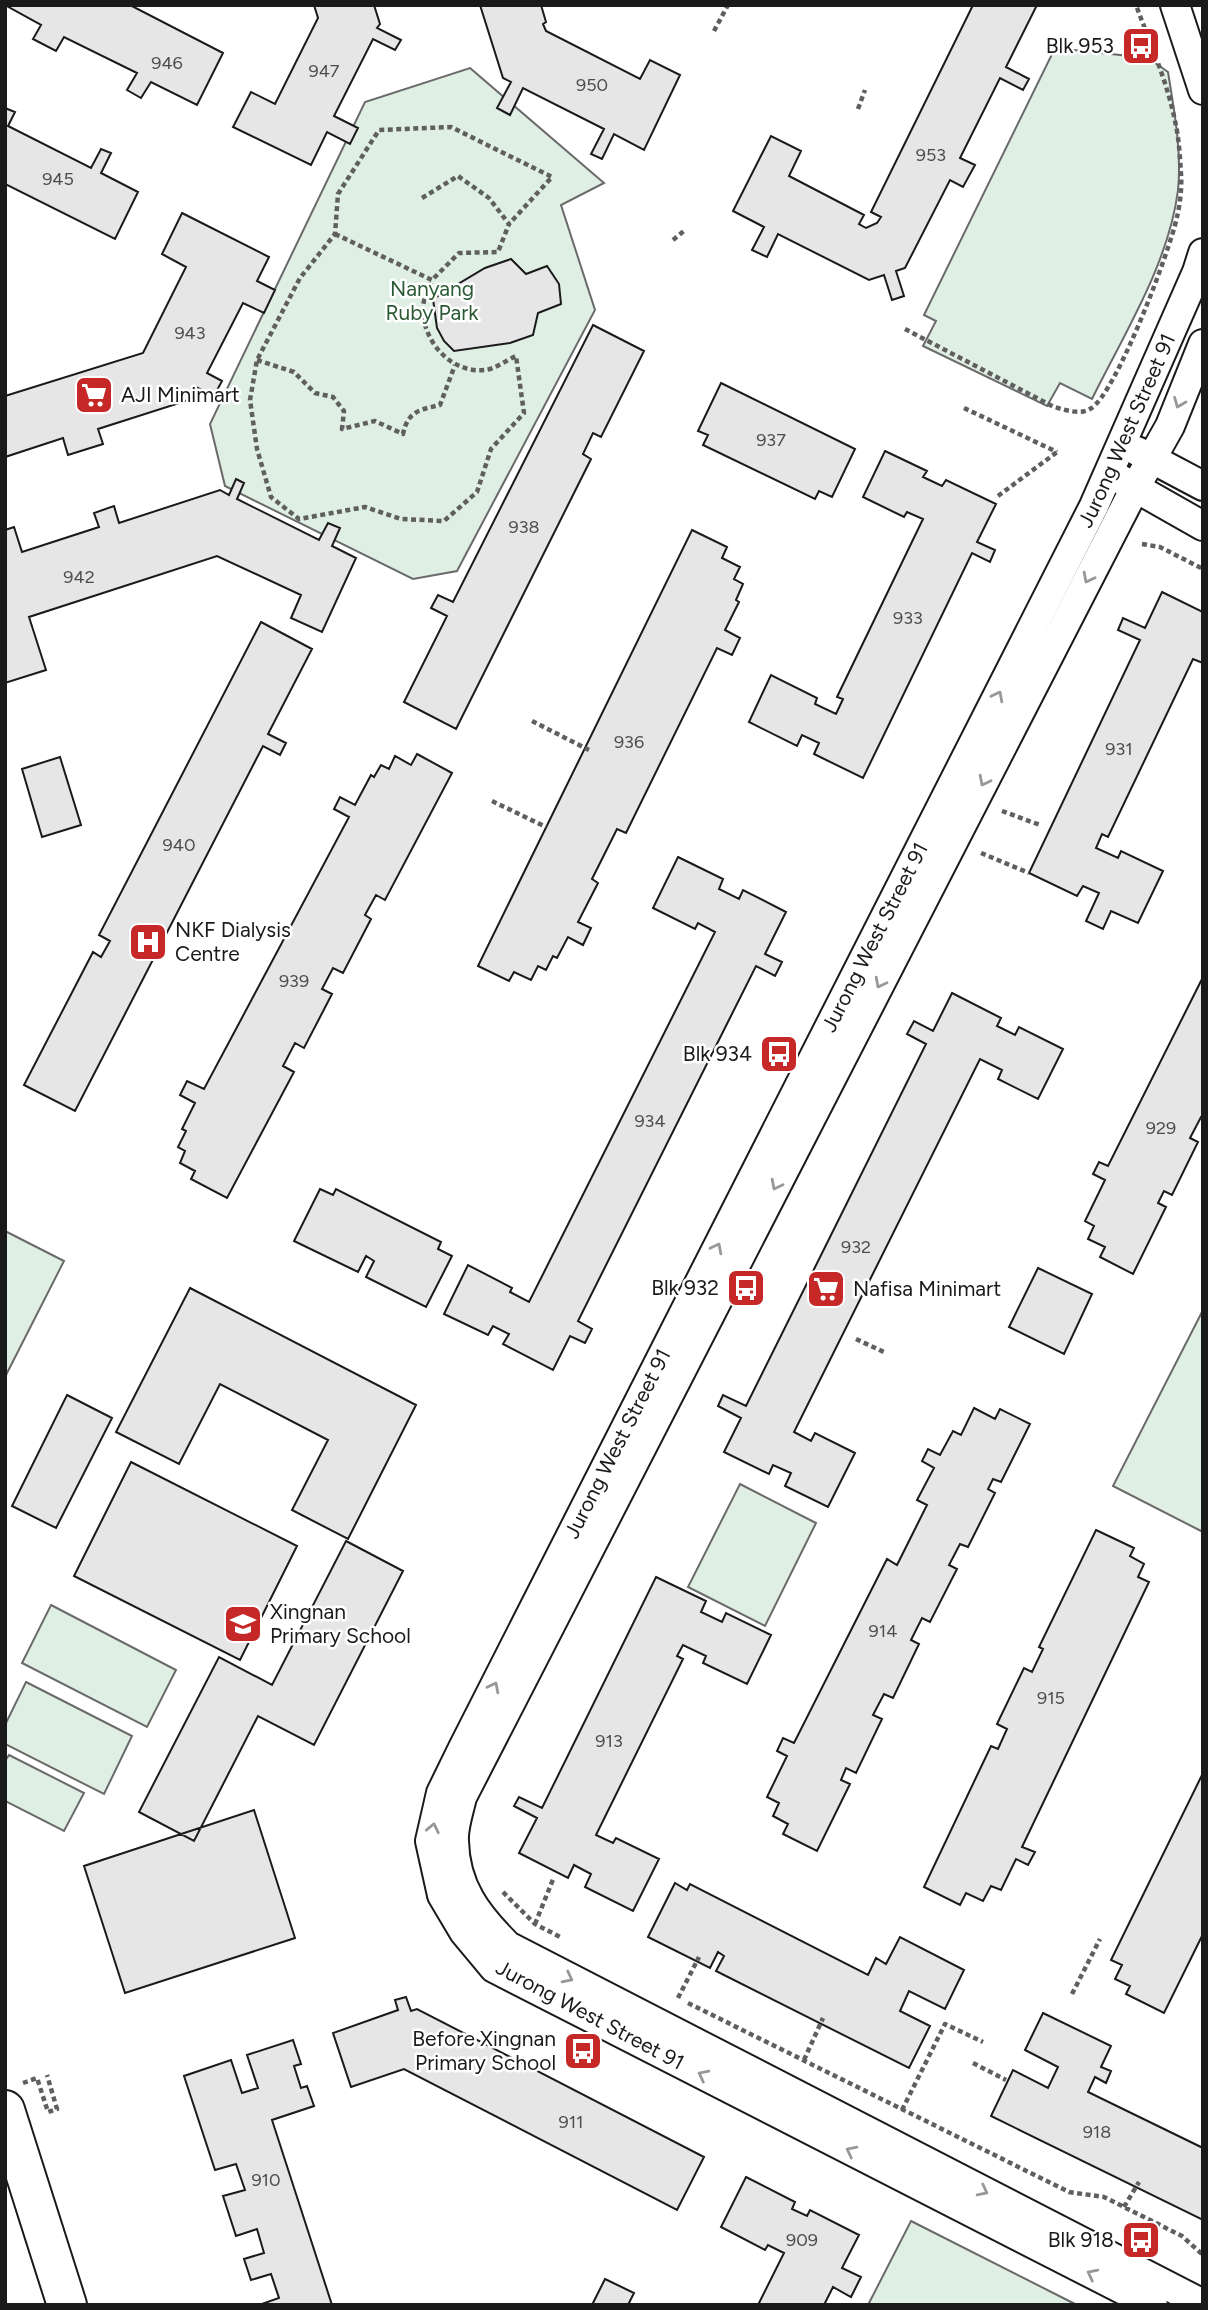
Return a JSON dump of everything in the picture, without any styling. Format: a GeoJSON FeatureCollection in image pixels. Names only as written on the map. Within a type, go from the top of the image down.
{"type":"FeatureCollection","features":[{"type":"Feature","properties":{"kind":"highway"},"geometry":{"type":"LineString","coordinates":[[5,2110],[65,2305]]}},
{"type":"Feature","properties":{"kind":"highway"},"geometry":{"type":"LineString","coordinates":[[5,2127],[65,2305]]}},
{"type":"Feature","properties":{"kind":"street"},"geometry":{"type":"LineString","coordinates":[[1175,5],[1203,90]]}},
{"type":"Feature","properties":{"kind":"street"},"geometry":{"type":"LineString","coordinates":[[1194,5],[1203,32]]}},
{"type":"Feature","properties":{"kind":"street","name":"Jurong West Street 91"},"geometry":{"type":"LineString","coordinates":[[1153,2305],[495,1968],[464,1932],[442,1895],[430,1841],[441,1793],[1094,506],[1203,253]]}},
{"type":"Feature","properties":{"kind":"street","name":"Jurong West Street 91"},"geometry":{"type":"LineString","coordinates":[[1203,344],[1170,426],[1135,488],[462,1797],[453,1839],[461,1884],[480,1918],[508,1947],[1203,2304]]}},
{"type":"Feature","properties":{"kind":"street"},"geometry":{"type":"LineString","coordinates":[[1122,444],[1203,486]]}},
{"type":"Feature","properties":{"kind":"street"},"geometry":{"type":"LineString","coordinates":[[1109,473],[1203,526]]}},
{"type":"Feature","properties":{"kind":"path"},"geometry":{"type":"LineString","coordinates":[[714,31],[728,5]]}},
{"type":"Feature","properties":{"kind":"path"},"geometry":{"type":"LineString","coordinates":[[905,329],[1054,407],[1074,412],[1088,411],[1100,402],[1136,332],[1166,255],[1178,215],[1181,178],[1176,123],[1162,75],[1136,5]]}},
{"type":"Feature","properties":{"kind":"path"},"geometry":{"type":"LineString","coordinates":[[858,109],[864,90]]}},
{"type":"Feature","properties":{"kind":"path"},"geometry":{"type":"LineString","coordinates":[[452,127],[552,177],[509,224],[498,252],[459,253],[432,280],[424,307],[428,330],[437,351],[455,365],[486,370],[516,356],[524,414],[491,450],[477,492],[444,521],[401,519],[365,507],[299,519],[271,497],[257,449],[250,400],[257,360],[300,278],[335,234],[338,194],[379,130],[452,127]]}},
{"type":"Feature","properties":{"kind":"path"},"geometry":{"type":"LineString","coordinates":[[422,198],[458,176],[489,198],[509,224]]}},
{"type":"Feature","properties":{"kind":"path"},"geometry":{"type":"LineString","coordinates":[[673,240],[685,229]]}},
{"type":"Feature","properties":{"kind":"path"},"geometry":{"type":"LineString","coordinates":[[335,234],[432,280]]}},
{"type":"Feature","properties":{"kind":"path"},"geometry":{"type":"LineString","coordinates":[[257,360],[294,372],[316,393],[333,397],[344,411],[342,429],[375,421],[403,434],[406,420],[419,410],[440,405],[455,365]]}},
{"type":"Feature","properties":{"kind":"path"},"geometry":{"type":"LineString","coordinates":[[964,408],[1058,452],[998,496]]}},
{"type":"Feature","properties":{"kind":"path"},"geometry":{"type":"LineString","coordinates":[[1142,544],[1160,547],[1203,569]]}},
{"type":"Feature","properties":{"kind":"path"},"geometry":{"type":"LineString","coordinates":[[532,721],[589,750]]}},
{"type":"Feature","properties":{"kind":"path"},"geometry":{"type":"LineString","coordinates":[[492,801],[546,827]]}},
{"type":"Feature","properties":{"kind":"path"},"geometry":{"type":"LineString","coordinates":[[1001,811],[1040,825]]}},
{"type":"Feature","properties":{"kind":"path"},"geometry":{"type":"LineString","coordinates":[[979,852],[1029,873]]}},
{"type":"Feature","properties":{"kind":"path"},"geometry":{"type":"LineString","coordinates":[[856,1339],[886,1353]]}},
{"type":"Feature","properties":{"kind":"path"},"geometry":{"type":"LineString","coordinates":[[535,1924],[554,1877]]}},
{"type":"Feature","properties":{"kind":"path"},"geometry":{"type":"LineString","coordinates":[[499,1886],[535,1924],[571,1942]]}},
{"type":"Feature","properties":{"kind":"path"},"geometry":{"type":"LineString","coordinates":[[1072,1994],[1100,1939]]}},
{"type":"Feature","properties":{"kind":"path"},"geometry":{"type":"LineString","coordinates":[[678,1998],[699,1957]]}},
{"type":"Feature","properties":{"kind":"path"},"geometry":{"type":"LineString","coordinates":[[666,1992],[1069,2192],[1104,2197],[1182,2236],[1203,2255]]}},
{"type":"Feature","properties":{"kind":"path"},"geometry":{"type":"LineString","coordinates":[[804,2060],[823,2018]]}},
{"type":"Feature","properties":{"kind":"path"},"geometry":{"type":"LineString","coordinates":[[902,2110],[944,2024],[983,2042]]}},
{"type":"Feature","properties":{"kind":"path"},"geometry":{"type":"LineString","coordinates":[[973,2063],[1006,2080]]}},
{"type":"Feature","properties":{"kind":"path"},"geometry":{"type":"LineString","coordinates":[[37,2078],[48,2112],[57,2109],[47,2075]]}},
{"type":"Feature","properties":{"kind":"path"},"geometry":{"type":"LineString","coordinates":[[1124,2207],[1139,2182]]}},
{"type":"Feature","properties":{"kind":"green space"},"geometry":{"type":"Polygon","coordinates":[[[1055,48],[1148,58],[1168,72],[1177,131],[1179,175],[1173,217],[1155,271],[1092,399],[1060,383],[1047,406],[923,346],[936,321],[924,315],[1055,48]]]}},
{"type":"Feature","properties":{"kind":"green space","name":"Nanyang Ruby Park"},"geometry":{"type":"Polygon","coordinates":[[[470,68],[604,183],[561,205],[595,310],[457,571],[413,579],[225,486],[210,424],[365,102],[470,68]]]}},
{"type":"Feature","properties":{"kind":"green space"},"geometry":{"type":"Polygon","coordinates":[[[5,1231],[64,1261],[5,1377],[5,1231]]]}},
{"type":"Feature","properties":{"kind":"green space"},"geometry":{"type":"Polygon","coordinates":[[[1203,1310],[1203,1532],[1113,1486],[1203,1310]]]}},
{"type":"Feature","properties":{"kind":"green space"},"geometry":{"type":"Polygon","coordinates":[[[740,1484],[816,1523],[765,1626],[688,1587],[740,1484]]]}},
{"type":"Feature","properties":{"kind":"green space"},"geometry":{"type":"Polygon","coordinates":[[[51,1605],[176,1670],[147,1727],[22,1663],[51,1605]]]}},
{"type":"Feature","properties":{"kind":"green space"},"geometry":{"type":"Polygon","coordinates":[[[26,1682],[132,1736],[104,1794],[5,1744],[5,1725],[26,1682]]]}},
{"type":"Feature","properties":{"kind":"green space"},"geometry":{"type":"Polygon","coordinates":[[[9,1755],[84,1793],[64,1831],[5,1801],[5,1761],[9,1755]]]}},
{"type":"Feature","properties":{"kind":"green space"},"geometry":{"type":"Polygon","coordinates":[[[911,2221],[1077,2305],[868,2305],[911,2221]]]}},
{"type":"Feature","properties":{"kind":"building"},"geometry":{"type":"Polygon","coordinates":[[[5,5],[130,5],[223,53],[197,105],[151,82],[141,98],[127,90],[137,73],[64,37],[56,51],[33,39],[41,25],[5,5]]]}},
{"type":"Feature","properties":{"kind":"building"},"geometry":{"type":"Polygon","coordinates":[[[314,5],[374,5],[380,24],[377,28],[401,40],[395,50],[373,39],[334,116],[358,128],[350,144],[327,132],[311,165],[233,127],[251,92],[275,104],[318,18],[314,5]]]}},
{"type":"Feature","properties":{"kind":"building"},"geometry":{"type":"Polygon","coordinates":[[[480,5],[541,5],[546,31],[640,79],[650,60],[680,75],[644,150],[614,134],[602,159],[591,154],[604,129],[523,88],[510,115],[497,108],[511,82],[503,78],[480,5]]]}},
{"type":"Feature","properties":{"kind":"building"},"geometry":{"type":"Polygon","coordinates":[[[973,5],[1037,5],[1006,67],[1029,79],[1023,90],[1000,78],[960,158],[975,165],[963,187],[950,180],[905,268],[896,271],[904,296],[892,300],[884,275],[869,280],[778,234],[767,257],[752,250],[764,227],[733,211],[771,136],[801,151],[789,176],[864,215],[859,224],[866,228],[877,223],[881,217],[871,212],[973,5]]]}},
{"type":"Feature","properties":{"kind":"building"},"geometry":{"type":"Polygon","coordinates":[[[5,108],[15,112],[8,126],[91,168],[101,149],[111,153],[101,173],[138,192],[115,239],[5,184],[5,108]]]}},
{"type":"Feature","properties":{"kind":"building"},"geometry":{"type":"Polygon","coordinates":[[[182,213],[269,257],[257,281],[275,290],[264,313],[243,303],[207,373],[222,381],[214,396],[196,387],[189,400],[98,429],[103,444],[68,455],[63,438],[5,457],[5,396],[143,353],[186,267],[162,254],[182,213]]]}},
{"type":"Feature","properties":{"kind":"building"},"geometry":{"type":"Polygon","coordinates":[[[511,259],[526,274],[547,266],[559,284],[561,304],[538,313],[533,335],[510,343],[454,351],[437,328],[433,299],[485,268],[511,259]]]}},
{"type":"Feature","properties":{"kind":"building"},"geometry":{"type":"Polygon","coordinates":[[[593,325],[644,351],[601,437],[593,433],[583,454],[591,459],[456,729],[404,702],[447,616],[431,608],[438,595],[453,602],[593,325]]]}},
{"type":"Feature","properties":{"kind":"building"},"geometry":{"type":"Polygon","coordinates":[[[721,383],[855,449],[832,497],[819,491],[815,499],[703,445],[708,435],[698,431],[721,383]]]}},
{"type":"Feature","properties":{"kind":"building"},"geometry":{"type":"Polygon","coordinates":[[[885,451],[927,471],[923,477],[942,486],[946,480],[996,504],[977,542],[995,550],[990,562],[972,553],[863,778],[814,754],[819,743],[802,735],[797,746],[749,722],[771,675],[817,698],[815,704],[836,714],[843,699],[837,697],[923,519],[907,512],[904,517],[863,497],[885,451]]]}},
{"type":"Feature","properties":{"kind":"building"},"geometry":{"type":"Polygon","coordinates":[[[236,479],[244,483],[237,499],[319,540],[328,523],[340,528],[332,546],[356,558],[322,632],[291,618],[301,595],[217,556],[29,617],[46,670],[5,683],[5,530],[14,527],[22,552],[99,527],[94,513],[114,506],[119,523],[220,490],[229,495],[236,479]]]}},
{"type":"Feature","properties":{"kind":"building"},"geometry":{"type":"Polygon","coordinates":[[[692,530],[727,547],[722,558],[740,567],[734,579],[743,584],[736,600],[739,602],[725,630],[740,638],[732,655],[717,648],[626,833],[617,829],[592,879],[598,883],[578,922],[591,928],[583,945],[568,937],[557,958],[553,956],[546,970],[538,966],[531,980],[514,972],[509,981],[478,966],[692,530]]]}},
{"type":"Feature","properties":{"kind":"building"},"geometry":{"type":"Polygon","coordinates":[[[1162,592],[1203,612],[1203,663],[1193,659],[1108,837],[1102,834],[1096,848],[1118,858],[1121,851],[1163,871],[1138,923],[1111,911],[1103,929],[1086,921],[1099,893],[1083,886],[1077,896],[1029,873],[1140,640],[1118,630],[1123,618],[1145,628],[1162,592]]]}},
{"type":"Feature","properties":{"kind":"building"},"geometry":{"type":"Polygon","coordinates":[[[261,622],[312,649],[268,734],[286,743],[280,755],[263,746],[75,1111],[24,1085],[93,952],[101,957],[110,941],[99,935],[261,622]]]}},
{"type":"Feature","properties":{"kind":"building"},"geometry":{"type":"Polygon","coordinates":[[[417,754],[452,773],[385,900],[376,895],[365,915],[371,919],[343,973],[333,968],[322,989],[332,994],[304,1048],[295,1043],[283,1066],[294,1072],[227,1198],[191,1179],[195,1171],[180,1163],[185,1151],[178,1147],[186,1131],[182,1129],[195,1103],[180,1095],[187,1081],[204,1089],[349,817],[334,809],[340,797],[355,805],[371,775],[374,777],[381,765],[389,769],[395,756],[411,765],[417,754]]]}},
{"type":"Feature","properties":{"kind":"building"},"geometry":{"type":"Polygon","coordinates":[[[60,757],[81,825],[42,837],[22,769],[60,757]]]}},
{"type":"Feature","properties":{"kind":"building"},"geometry":{"type":"Polygon","coordinates":[[[678,857],[723,879],[719,889],[739,899],[743,890],[786,912],[765,954],[782,962],[775,976],[756,966],[578,1321],[592,1329],[585,1343],[570,1336],[553,1370],[503,1344],[509,1334],[493,1326],[488,1335],[444,1314],[468,1265],[512,1288],[510,1292],[529,1302],[715,932],[698,923],[695,929],[653,908],[678,857]]]}},
{"type":"Feature","properties":{"kind":"building"},"geometry":{"type":"Polygon","coordinates":[[[1203,977],[1203,1118],[1201,1117],[1190,1138],[1198,1142],[1172,1195],[1164,1191],[1158,1203],[1166,1207],[1133,1274],[1100,1257],[1105,1247],[1088,1239],[1094,1226],[1085,1221],[1105,1180],[1093,1174],[1099,1162],[1108,1166],[1203,977]]]}},
{"type":"Feature","properties":{"kind":"building"},"geometry":{"type":"Polygon","coordinates":[[[952,993],[1001,1018],[997,1026],[1015,1035],[1019,1027],[1063,1049],[1038,1099],[998,1079],[1002,1070],[980,1059],[794,1432],[811,1441],[815,1433],[855,1453],[828,1507],[785,1486],[791,1473],[773,1465],[769,1474],[724,1452],[741,1418],[718,1406],[723,1395],[746,1406],[926,1044],[907,1034],[914,1021],[933,1031],[952,993]]]}},
{"type":"Feature","properties":{"kind":"building"},"geometry":{"type":"Polygon","coordinates":[[[320,1189],[333,1195],[336,1189],[441,1242],[438,1249],[452,1256],[426,1307],[366,1277],[374,1261],[366,1256],[358,1272],[294,1241],[320,1189]]]}},
{"type":"Feature","properties":{"kind":"building"},"geometry":{"type":"Polygon","coordinates":[[[1038,1268],[1092,1294],[1064,1354],[1009,1327],[1038,1268]]]}},
{"type":"Feature","properties":{"kind":"building"},"geometry":{"type":"Polygon","coordinates":[[[190,1288],[416,1405],[348,1539],[292,1510],[328,1440],[220,1384],[179,1464],[116,1432],[190,1288]]]}},
{"type":"Feature","properties":{"kind":"building"},"geometry":{"type":"Polygon","coordinates":[[[67,1395],[112,1418],[56,1528],[12,1506],[67,1395]]]}},
{"type":"Feature","properties":{"kind":"building"},"geometry":{"type":"Polygon","coordinates":[[[974,1408],[995,1419],[1000,1409],[1030,1424],[1001,1482],[993,1479],[988,1489],[995,1493],[968,1547],[960,1544],[949,1565],[957,1569],[930,1622],[922,1618],[911,1640],[919,1644],[893,1698],[884,1694],[873,1715],[882,1719],[856,1773],[846,1768],[841,1780],[850,1784],[817,1851],[783,1834],[788,1824],[773,1816],[779,1803],[767,1797],[787,1756],[777,1751],[783,1738],[794,1743],[887,1559],[897,1565],[927,1505],[917,1500],[934,1468],[922,1461],[928,1449],[940,1455],[953,1431],[961,1435],[974,1408]]]}},
{"type":"Feature","properties":{"kind":"building"},"geometry":{"type":"Polygon","coordinates":[[[131,1462],[297,1546],[240,1660],[74,1576],[131,1462]]]}},
{"type":"Feature","properties":{"kind":"building"},"geometry":{"type":"Polygon","coordinates":[[[1096,1530],[1134,1548],[1130,1556],[1144,1564],[1138,1577],[1149,1582],[1022,1847],[1035,1852],[1028,1865],[1016,1859],[1001,1890],[991,1886],[983,1901],[966,1893],[960,1905],[924,1887],[991,1746],[998,1749],[1007,1729],[997,1724],[1024,1668],[1032,1672],[1043,1649],[1039,1647],[1096,1530]]]}},
{"type":"Feature","properties":{"kind":"building"},"geometry":{"type":"Polygon","coordinates":[[[346,1541],[403,1571],[314,1745],[258,1716],[194,1841],[139,1812],[219,1657],[272,1685],[346,1541]]]}},
{"type":"Feature","properties":{"kind":"building"},"geometry":{"type":"Polygon","coordinates":[[[656,1577],[706,1601],[701,1612],[722,1622],[726,1613],[771,1635],[747,1684],[703,1663],[706,1656],[683,1645],[677,1656],[683,1659],[596,1835],[613,1843],[616,1838],[659,1859],[633,1911],[585,1887],[591,1874],[574,1865],[568,1878],[519,1853],[537,1818],[514,1806],[519,1797],[542,1808],[656,1577]]]}},
{"type":"Feature","properties":{"kind":"building"},"geometry":{"type":"Polygon","coordinates":[[[1203,1773],[1203,1934],[1164,2013],[1126,1994],[1130,1986],[1115,1979],[1122,1965],[1111,1960],[1203,1773]]]}},
{"type":"Feature","properties":{"kind":"building"},"geometry":{"type":"Polygon","coordinates":[[[254,1810],[295,1938],[125,1993],[84,1866],[254,1810]]]}},
{"type":"Feature","properties":{"kind":"building"},"geometry":{"type":"Polygon","coordinates":[[[675,1883],[687,1890],[690,1884],[868,1975],[876,1958],[886,1964],[900,1937],[964,1970],[945,2009],[909,1991],[900,2011],[930,2026],[909,2068],[716,1971],[724,1956],[718,1952],[710,1968],[648,1937],[675,1883]]]}},
{"type":"Feature","properties":{"kind":"building"},"geometry":{"type":"Polygon","coordinates":[[[406,1997],[411,2011],[417,2009],[704,2157],[677,2210],[404,2069],[351,2087],[333,2033],[398,2010],[395,2000],[406,1997]]]}},
{"type":"Feature","properties":{"kind":"building"},"geometry":{"type":"Polygon","coordinates":[[[1043,2013],[1111,2046],[1101,2067],[1111,2071],[1106,2083],[1095,2077],[1088,2092],[1203,2148],[1203,2220],[991,2116],[1013,2070],[1048,2088],[1058,2067],[1025,2050],[1043,2013]]]}},
{"type":"Feature","properties":{"kind":"building"},"geometry":{"type":"Polygon","coordinates":[[[293,2040],[301,2064],[294,2066],[301,2088],[307,2086],[314,2106],[272,2120],[332,2305],[259,2305],[279,2298],[271,2274],[251,2280],[244,2259],[264,2253],[257,2229],[236,2236],[223,2196],[245,2190],[236,2164],[215,2170],[184,2076],[231,2060],[242,2093],[258,2088],[247,2055],[293,2040]]]}},
{"type":"Feature","properties":{"kind":"building"},"geometry":{"type":"Polygon","coordinates":[[[746,2177],[795,2202],[792,2209],[807,2216],[810,2210],[859,2235],[842,2268],[861,2277],[851,2297],[833,2287],[824,2305],[758,2305],[784,2253],[768,2245],[765,2250],[721,2227],[746,2177]]]}},
{"type":"Feature","properties":{"kind":"building"},"geometry":{"type":"Polygon","coordinates":[[[605,2279],[634,2293],[628,2305],[592,2305],[605,2279]]]}},
{"type":"Feature","properties":{"kind":"place","name":"Blk 953"},"geometry":{"type":"Point","coordinates":[1141,46]}},
{"type":"Feature","properties":{"kind":"place","name":"AJI Minimart"},"geometry":{"type":"Point","coordinates":[94,395]}},
{"type":"Feature","properties":{"kind":"place","name":"NKF Dialysis Centre"},"geometry":{"type":"Point","coordinates":[148,942]}},
{"type":"Feature","properties":{"kind":"place","name":"Blk 934"},"geometry":{"type":"Point","coordinates":[779,1054]}},
{"type":"Feature","properties":{"kind":"place","name":"Blk 932"},"geometry":{"type":"Point","coordinates":[746,1288]}},
{"type":"Feature","properties":{"kind":"place","name":"Nafisa Minimart"},"geometry":{"type":"Point","coordinates":[826,1289]}},
{"type":"Feature","properties":{"kind":"place","name":"Xingnan Primary School"},"geometry":{"type":"Point","coordinates":[243,1624]}},
{"type":"Feature","properties":{"kind":"place","name":"Before Xingnan Primary School"},"geometry":{"type":"Point","coordinates":[583,2051]}},
{"type":"Feature","properties":{"kind":"place","name":"Blk 918"},"geometry":{"type":"Point","coordinates":[1141,2240]}}]}
